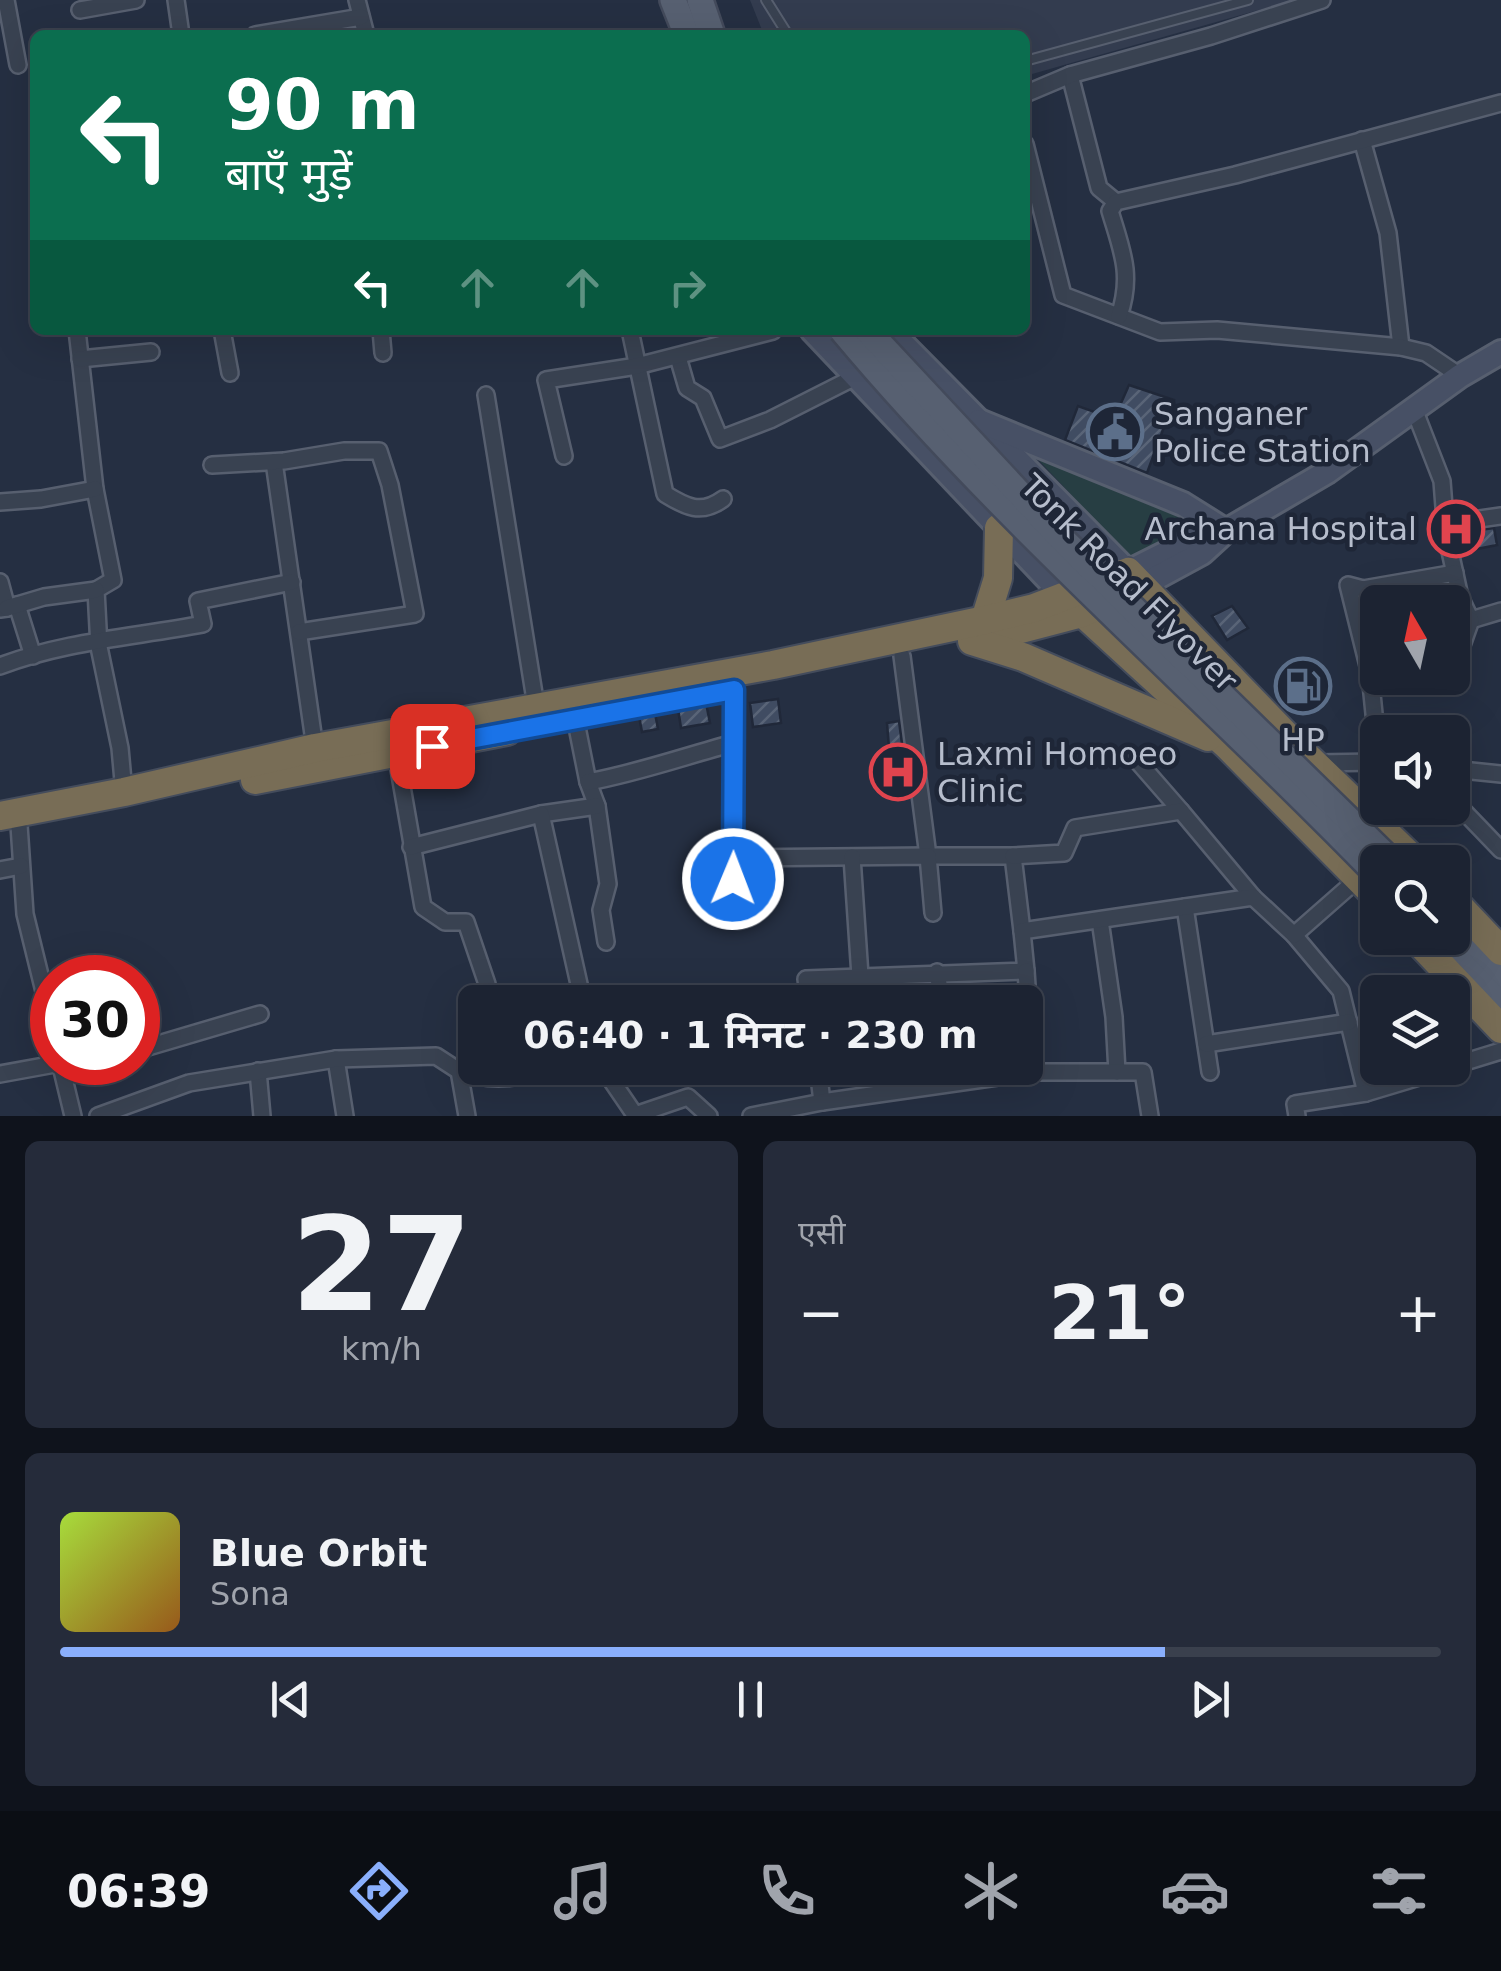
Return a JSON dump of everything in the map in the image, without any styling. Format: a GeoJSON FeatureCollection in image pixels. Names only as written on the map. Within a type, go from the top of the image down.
{"type":"FeatureCollection","features":[{"type":"Feature","properties":{"kind":"highway"},"geometry":{"type":"LineString","coordinates":[[978,630],[998,578],[1000,528]]}},
{"type":"Feature","properties":{"kind":"highway"},"geometry":{"type":"LineString","coordinates":[[6,823],[902,656],[1073,604],[1135,579],[1398,845]]}},
{"type":"Feature","properties":{"kind":"highway"},"geometry":{"type":"LineString","coordinates":[[1073,604],[1360,874]]}},
{"type":"Feature","properties":{"kind":"highway"},"geometry":{"type":"LineString","coordinates":[[6,823],[315,748],[978,630],[1023,656],[1228,746]]}},
{"type":"Feature","properties":{"kind":"highway"},"geometry":{"type":"LineString","coordinates":[[1470,918],[1501,951]]}},
{"type":"Feature","properties":{"kind":"highway"},"geometry":{"type":"LineString","coordinates":[[1431,955],[1501,1029]]}},
{"type":"Feature","properties":{"kind":"main road"},"geometry":{"type":"LineString","coordinates":[[673,0],[700,27]]}},
{"type":"Feature","properties":{"kind":"main road","name":"Tonk Road Flyover"},"geometry":{"type":"LineString","coordinates":[[846,335],[1047,551],[1360,873]]}},
{"type":"Feature","properties":{"kind":"main road","name":"Tonk Road Flyover"},"geometry":{"type":"LineString","coordinates":[[871,335],[1061,538],[1375,845]]}},
{"type":"Feature","properties":{"kind":"main road"},"geometry":{"type":"LineString","coordinates":[[1470,945],[1501,977]]}},
{"type":"Feature","properties":{"kind":"main road"},"geometry":{"type":"LineString","coordinates":[[1453,955],[1501,1006]]}},
{"type":"Feature","properties":{"kind":"street"},"geometry":{"type":"LineString","coordinates":[[6,0],[18,65]]}},
{"type":"Feature","properties":{"kind":"street"},"geometry":{"type":"LineString","coordinates":[[80,10],[136,0]]}},
{"type":"Feature","properties":{"kind":"street"},"geometry":{"type":"LineString","coordinates":[[176,0],[180,30]]}},
{"type":"Feature","properties":{"kind":"street"},"geometry":{"type":"LineString","coordinates":[[357,0],[365,30]]}},
{"type":"Feature","properties":{"kind":"street"},"geometry":{"type":"LineString","coordinates":[[1030,92],[1070,75],[1322,0]]}},
{"type":"Feature","properties":{"kind":"street"},"geometry":{"type":"LineString","coordinates":[[287,30],[362,18]]}},
{"type":"Feature","properties":{"kind":"street"},"geometry":{"type":"LineString","coordinates":[[1070,75],[1100,188],[1116,202]]}},
{"type":"Feature","properties":{"kind":"street"},"geometry":{"type":"LineString","coordinates":[[1119,316],[1127,292],[1126,265],[1110,211],[1116,202],[1236,175],[1501,103]]}},
{"type":"Feature","properties":{"kind":"street"},"geometry":{"type":"LineString","coordinates":[[1362,140],[1388,233],[1401,347]]}},
{"type":"Feature","properties":{"kind":"street"},"geometry":{"type":"LineString","coordinates":[[1030,164],[1063,294],[1160,332],[1217,330],[1401,347],[1426,352],[1460,376]]}},
{"type":"Feature","properties":{"kind":"street"},"geometry":{"type":"LineString","coordinates":[[8,607],[96,590],[113,580],[95,489],[78,335]]}},
{"type":"Feature","properties":{"kind":"street"},"geometry":{"type":"LineString","coordinates":[[223,335],[230,374]]}},
{"type":"Feature","properties":{"kind":"street"},"geometry":{"type":"LineString","coordinates":[[381,335],[382,352]]}},
{"type":"Feature","properties":{"kind":"street"},"geometry":{"type":"LineString","coordinates":[[631,335],[665,494],[688,509],[711,508],[723,499]]}},
{"type":"Feature","properties":{"kind":"street"},"geometry":{"type":"LineString","coordinates":[[564,456],[546,380],[637,366],[762,335]]}},
{"type":"Feature","properties":{"kind":"street"},"geometry":{"type":"LineString","coordinates":[[817,335],[1073,604]]}},
{"type":"Feature","properties":{"kind":"street"},"geometry":{"type":"LineString","coordinates":[[894,335],[1135,579],[1202,553],[1226,531],[1326,472],[1460,376],[1501,352]]}},
{"type":"Feature","properties":{"kind":"street"},"geometry":{"type":"LineString","coordinates":[[80,359],[151,352]]}},
{"type":"Feature","properties":{"kind":"street"},"geometry":{"type":"LineString","coordinates":[[678,356],[687,388],[704,398],[720,439],[770,420],[857,376]]}},
{"type":"Feature","properties":{"kind":"street"},"geometry":{"type":"LineString","coordinates":[[486,395],[536,706]]}},
{"type":"Feature","properties":{"kind":"street"},"geometry":{"type":"LineString","coordinates":[[1414,409],[1442,481],[1444,524],[1471,620],[1501,611]]}},
{"type":"Feature","properties":{"kind":"street"},"geometry":{"type":"LineString","coordinates":[[974,420],[998,426],[1183,504],[1226,531]]}},
{"type":"Feature","properties":{"kind":"street"},"geometry":{"type":"LineString","coordinates":[[212,465],[380,451],[415,614],[299,632]]}},
{"type":"Feature","properties":{"kind":"street"},"geometry":{"type":"LineString","coordinates":[[274,462],[315,748]]}},
{"type":"Feature","properties":{"kind":"street"},"geometry":{"type":"LineString","coordinates":[[0,502],[95,489]]}},
{"type":"Feature","properties":{"kind":"street"},"geometry":{"type":"LineString","coordinates":[[1444,524],[1501,516]]}},
{"type":"Feature","properties":{"kind":"street"},"geometry":{"type":"LineString","coordinates":[[1390,585],[1455,573]]}},
{"type":"Feature","properties":{"kind":"street"},"geometry":{"type":"LineString","coordinates":[[0,582],[33,656]]}},
{"type":"Feature","properties":{"kind":"street"},"geometry":{"type":"LineString","coordinates":[[0,666],[98,639],[203,624],[198,601],[292,582]]}},
{"type":"Feature","properties":{"kind":"street"},"geometry":{"type":"LineString","coordinates":[[1360,589],[1348,585],[1360,626]]}},
{"type":"Feature","properties":{"kind":"street"},"geometry":{"type":"LineString","coordinates":[[96,590],[98,639],[120,748],[124,792]]}},
{"type":"Feature","properties":{"kind":"street"},"geometry":{"type":"LineString","coordinates":[[902,656],[933,913]]}},
{"type":"Feature","properties":{"kind":"street"},"geometry":{"type":"LineString","coordinates":[[732,900],[734,690]]}},
{"type":"Feature","properties":{"kind":"street"},"geometry":{"type":"LineString","coordinates":[[575,718],[597,806],[608,884],[601,910],[606,942]]}},
{"type":"Feature","properties":{"kind":"street"},"geometry":{"type":"LineString","coordinates":[[588,782],[634,774],[734,743]]}},
{"type":"Feature","properties":{"kind":"street"},"geometry":{"type":"LineString","coordinates":[[396,752],[423,907],[445,922],[466,922],[487,984]]}},
{"type":"Feature","properties":{"kind":"street"},"geometry":{"type":"LineString","coordinates":[[1133,756],[1253,897],[1294,936],[1341,991],[1366,1093]]}},
{"type":"Feature","properties":{"kind":"street"},"geometry":{"type":"LineString","coordinates":[[1300,818],[1314,764],[1360,763]]}},
{"type":"Feature","properties":{"kind":"street"},"geometry":{"type":"LineString","coordinates":[[1470,771],[1501,774]]}},
{"type":"Feature","properties":{"kind":"street"},"geometry":{"type":"LineString","coordinates":[[412,847],[541,814],[597,806]]}},
{"type":"Feature","properties":{"kind":"street"},"geometry":{"type":"LineString","coordinates":[[734,858],[1064,853],[1075,828],[1181,811]]}},
{"type":"Feature","properties":{"kind":"street"},"geometry":{"type":"LineString","coordinates":[[541,814],[579,985]]}},
{"type":"Feature","properties":{"kind":"street"},"geometry":{"type":"LineString","coordinates":[[1470,818],[1501,850]]}},
{"type":"Feature","properties":{"kind":"street"},"geometry":{"type":"LineString","coordinates":[[6,823],[21,866],[25,914],[35,955]]}},
{"type":"Feature","properties":{"kind":"street"},"geometry":{"type":"LineString","coordinates":[[1013,856],[1027,985]]}},
{"type":"Feature","properties":{"kind":"street"},"geometry":{"type":"LineString","coordinates":[[852,857],[860,976]]}},
{"type":"Feature","properties":{"kind":"street"},"geometry":{"type":"LineString","coordinates":[[0,870],[21,866]]}},
{"type":"Feature","properties":{"kind":"street"},"geometry":{"type":"LineString","coordinates":[[1294,936],[1352,884],[1360,884]]}},
{"type":"Feature","properties":{"kind":"street"},"geometry":{"type":"LineString","coordinates":[[1022,931],[1253,897]]}},
{"type":"Feature","properties":{"kind":"street"},"geometry":{"type":"LineString","coordinates":[[1185,907],[1210,1072]]}},
{"type":"Feature","properties":{"kind":"street"},"geometry":{"type":"LineString","coordinates":[[1100,920],[1114,1017],[1117,1072]]}},
{"type":"Feature","properties":{"kind":"street"},"geometry":{"type":"LineString","coordinates":[[807,985],[806,979],[1026,971]]}},
{"type":"Feature","properties":{"kind":"street"},"geometry":{"type":"LineString","coordinates":[[937,972],[939,985]]}},
{"type":"Feature","properties":{"kind":"street"},"geometry":{"type":"LineString","coordinates":[[160,1044],[260,1014]]}},
{"type":"Feature","properties":{"kind":"street"},"geometry":{"type":"LineString","coordinates":[[1206,1044],[1349,1022]]}},
{"type":"Feature","properties":{"kind":"street"},"geometry":{"type":"LineString","coordinates":[[1470,1061],[1501,1051]]}},
{"type":"Feature","properties":{"kind":"street"},"geometry":{"type":"LineString","coordinates":[[98,1116],[189,1083],[336,1059],[436,1056],[458,1071]]}},
{"type":"Feature","properties":{"kind":"street"},"geometry":{"type":"LineString","coordinates":[[336,1059],[345,1116]]}},
{"type":"Feature","properties":{"kind":"street"},"geometry":{"type":"LineString","coordinates":[[0,1074],[30,1069]]}},
{"type":"Feature","properties":{"kind":"street"},"geometry":{"type":"LineString","coordinates":[[258,1071],[262,1116]]}},
{"type":"Feature","properties":{"kind":"street"},"geometry":{"type":"LineString","coordinates":[[1043,1072],[1144,1072],[1150,1116]]}},
{"type":"Feature","properties":{"kind":"street"},"geometry":{"type":"LineString","coordinates":[[67,1085],[73,1116]]}},
{"type":"Feature","properties":{"kind":"street"},"geometry":{"type":"LineString","coordinates":[[461,1085],[467,1116]]}},
{"type":"Feature","properties":{"kind":"street"},"geometry":{"type":"LineString","coordinates":[[614,1085],[635,1116],[688,1097],[709,1116]]}},
{"type":"Feature","properties":{"kind":"street"},"geometry":{"type":"LineString","coordinates":[[820,1085],[822,1102]]}},
{"type":"Feature","properties":{"kind":"street"},"geometry":{"type":"LineString","coordinates":[[751,1116],[906,1085]]}},
{"type":"Feature","properties":{"kind":"street"},"geometry":{"type":"LineString","coordinates":[[1297,1116],[1295,1104],[1392,1085]]}},
{"type":"Feature","properties":{"kind":"lane"},"geometry":{"type":"LineString","coordinates":[[766,0],[785,30]]}},
{"type":"Feature","properties":{"kind":"lane"},"geometry":{"type":"LineString","coordinates":[[1030,60],[1248,0]]}},
{"type":"Feature","properties":{"kind":"shaded area"},"geometry":{"type":"Polygon","coordinates":[[[750,0],[1294,0],[1030,75],[1030,30],[762,30],[750,0]]]}},
{"type":"Feature","properties":{"kind":"green space"},"geometry":{"type":"Polygon","coordinates":[[[1032,453],[1188,518],[1195,533],[1141,561],[1131,558],[1032,453]]]}},
{"type":"Feature","properties":{"kind":"building","name":"Sanganer Police Station"},"geometry":{"type":"Polygon","coordinates":[[[1129,385],[1174,400],[1147,473],[1065,440],[1078,406],[1114,419],[1129,385]]]}},
{"type":"Feature","properties":{"kind":"building"},"geometry":{"type":"Polygon","coordinates":[[[1494,528],[1497,545],[1462,552],[1458,533],[1494,528]]]}},
{"type":"Feature","properties":{"kind":"building"},"geometry":{"type":"Polygon","coordinates":[[[1232,606],[1248,628],[1227,640],[1212,616],[1232,606]]]}},
{"type":"Feature","properties":{"kind":"building"},"geometry":{"type":"Polygon","coordinates":[[[705,698],[710,723],[681,728],[677,702],[705,698]]]}},
{"type":"Feature","properties":{"kind":"building"},"geometry":{"type":"Polygon","coordinates":[[[778,699],[781,723],[753,727],[750,703],[778,699]]]}},
{"type":"Feature","properties":{"kind":"building"},"geometry":{"type":"Polygon","coordinates":[[[654,708],[658,729],[642,732],[638,711],[654,708]]]}},
{"type":"Feature","properties":{"kind":"building"},"geometry":{"type":"Polygon","coordinates":[[[899,721],[907,783],[892,785],[887,723],[899,721]]]}},
{"type":"Feature","properties":{"kind":"place","name":"Sanganer Police Station"},"geometry":{"type":"Point","coordinates":[1115,432]}},
{"type":"Feature","properties":{"kind":"place","name":"Archana Hospital"},"geometry":{"type":"Point","coordinates":[1456,529]}},
{"type":"Feature","properties":{"kind":"place","name":"HP"},"geometry":{"type":"Point","coordinates":[1303,686]}},
{"type":"Feature","properties":{"kind":"place","name":"Laxmi Homoeo Clinic"},"geometry":{"type":"Point","coordinates":[898,772]}},
{"type":"Feature","properties":{"kind":"route"},"geometry":{"type":"LineString","coordinates":[[432,746],[734,690],[733,879]]}}]}
